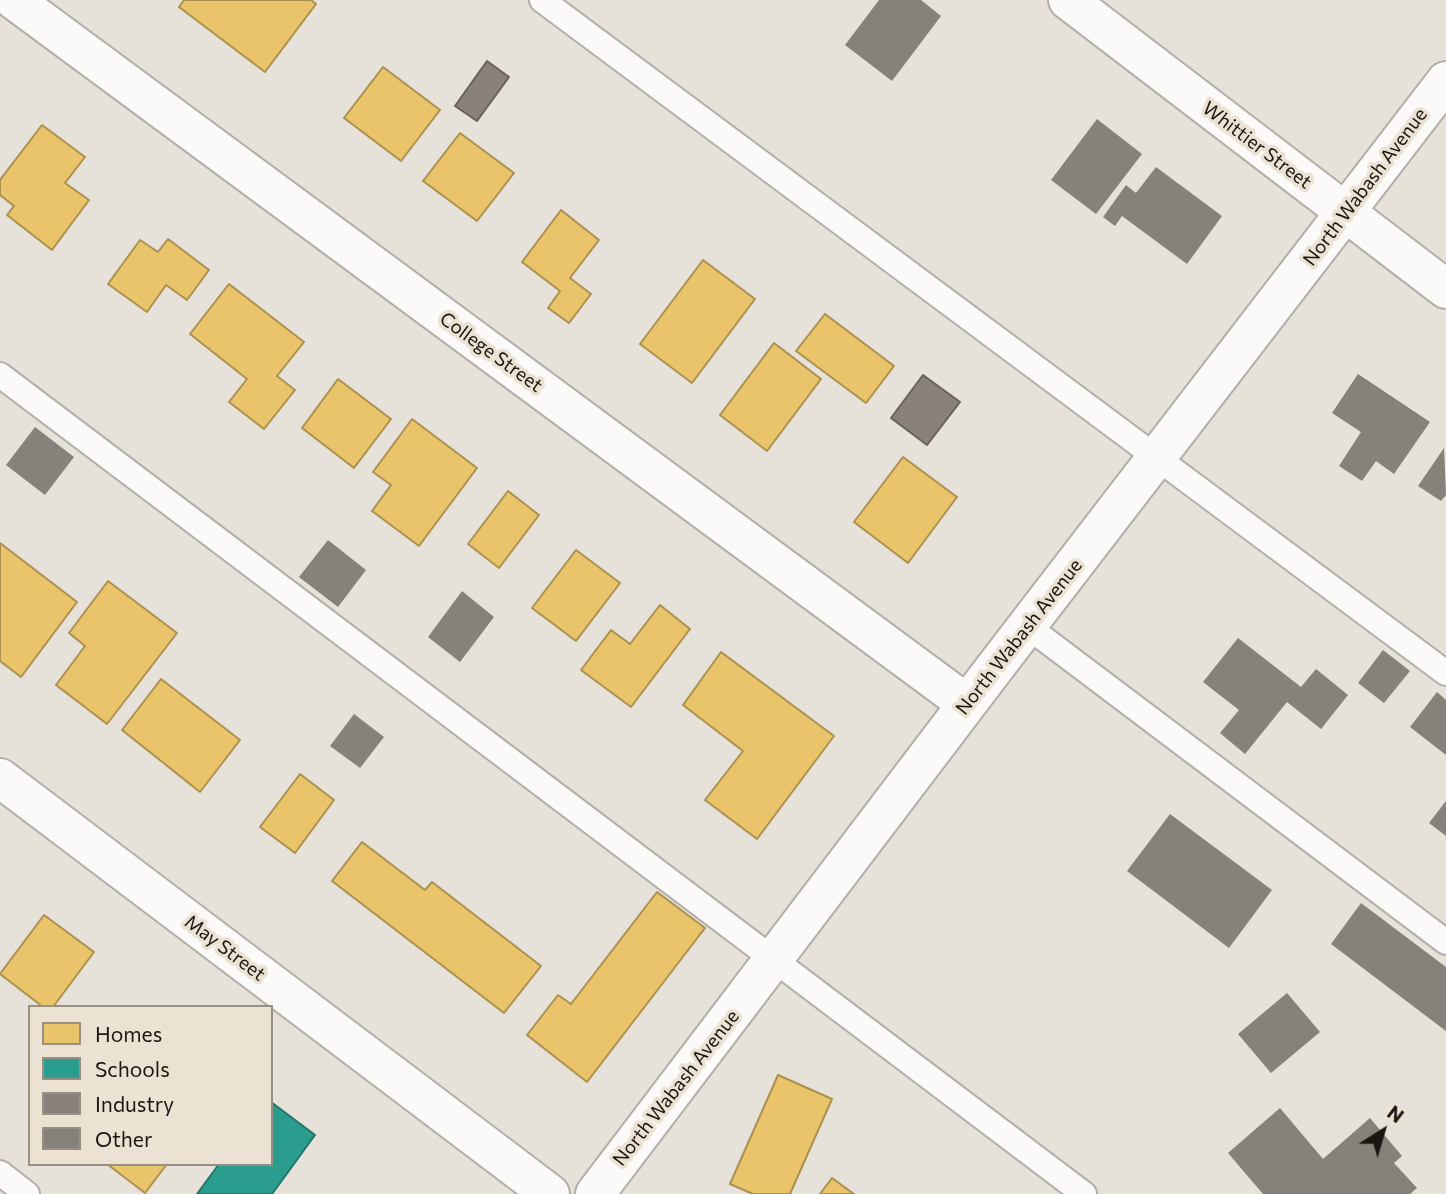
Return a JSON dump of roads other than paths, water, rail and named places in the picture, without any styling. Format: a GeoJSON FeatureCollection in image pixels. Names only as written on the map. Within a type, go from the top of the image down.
{"type":"FeatureCollection","features":[{"type":"Feature","properties":{"kind":"street","name":"College Street"},"geometry":{"type":"LineString","coordinates":[[14,0],[967,704]]}},
{"type":"Feature","properties":{"kind":"street","name":"Whittier Street"},"geometry":{"type":"LineString","coordinates":[[1068,0],[1446,289]]}},
{"type":"Feature","properties":{"kind":"street","name":"North Wabash Avenue"},"geometry":{"type":"LineString","coordinates":[[595,1194],[967,704],[1446,81]]}},
{"type":"Feature","properties":{"kind":"street","name":"May Street"},"geometry":{"type":"LineString","coordinates":[[0,778],[550,1194]]}},
{"type":"Feature","properties":{"kind":"lane"},"geometry":{"type":"LineString","coordinates":[[542,0],[1446,673]]}},
{"type":"Feature","properties":{"kind":"lane"},"geometry":{"type":"LineString","coordinates":[[0,375],[1084,1194]]}},
{"type":"Feature","properties":{"kind":"lane"},"geometry":{"type":"LineString","coordinates":[[1027,626],[1446,942]]}},
{"type":"Feature","properties":{"kind":"lane"},"geometry":{"type":"LineString","coordinates":[[0,1173],[27,1194]]}}]}
